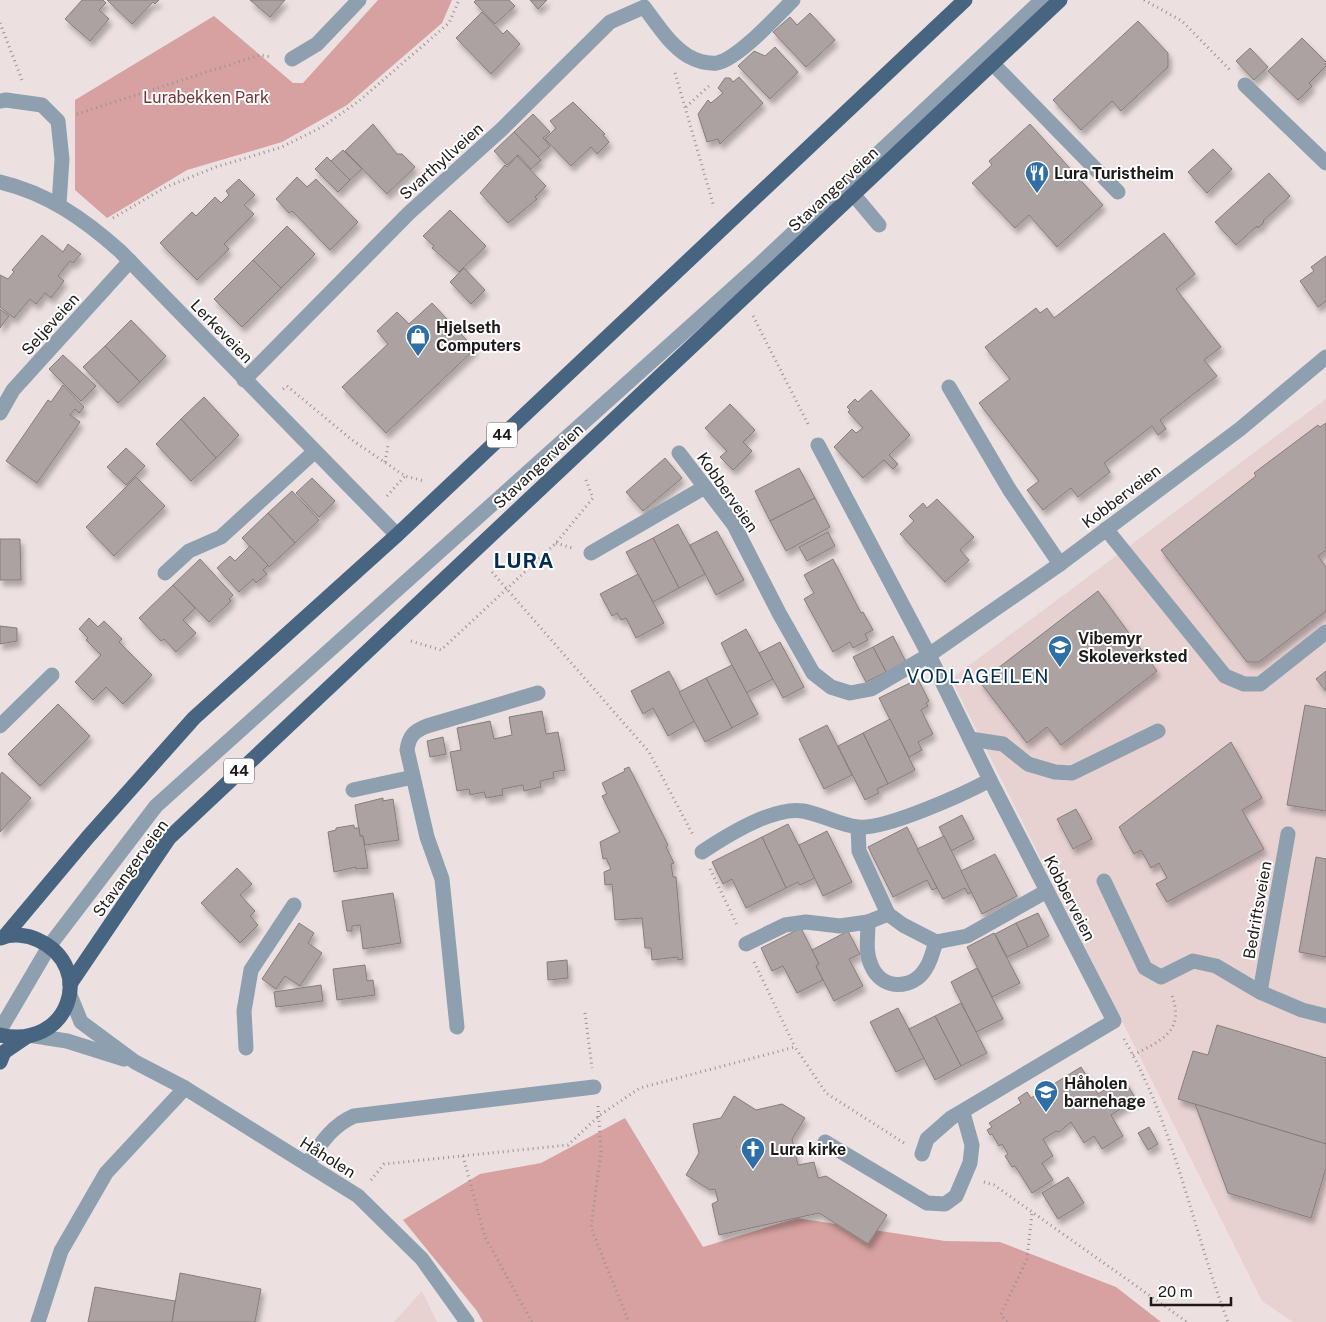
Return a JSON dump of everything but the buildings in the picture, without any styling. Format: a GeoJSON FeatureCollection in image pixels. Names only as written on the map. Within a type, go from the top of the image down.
{"type":"FeatureCollection","features":[{"type":"Feature","properties":{"kind":"main road","name":"44"},"geometry":{"type":"LineString","coordinates":[[3,938],[88,837],[194,718],[397,535],[965,0]]}},
{"type":"Feature","properties":{"kind":"main road","name":"Stavangerveien"},"geometry":{"type":"LineString","coordinates":[[30,1036],[51,1027],[63,1013],[70,990],[169,838],[1060,0]]}},
{"type":"Feature","properties":{"kind":"main road"},"geometry":{"type":"LineString","coordinates":[[3,938],[30,936],[50,945],[63,959],[70,976],[70,990]]}},
{"type":"Feature","properties":{"kind":"main road"},"geometry":{"type":"LineString","coordinates":[[0,1035],[16,1038],[30,1036]]}},
{"type":"Feature","properties":{"kind":"main road"},"geometry":{"type":"LineString","coordinates":[[0,1062],[4,1052],[30,1036]]}},
{"type":"Feature","properties":{"kind":"street"},"geometry":{"type":"LineString","coordinates":[[292,59],[317,44],[359,0]]}},
{"type":"Feature","properties":{"kind":"street","name":"Svarthyllveien"},"geometry":{"type":"LineString","coordinates":[[244,380],[409,213],[502,129],[610,22],[644,7],[666,37],[686,55],[702,63],[718,63],[746,46],[793,0]]}},
{"type":"Feature","properties":{"kind":"street"},"geometry":{"type":"LineString","coordinates":[[0,1030],[50,945],[156,806],[761,263],[1042,0]]}},
{"type":"Feature","properties":{"kind":"street"},"geometry":{"type":"LineString","coordinates":[[994,64],[1118,192]]}},
{"type":"Feature","properties":{"kind":"street"},"geometry":{"type":"LineString","coordinates":[[1245,85],[1326,164]]}},
{"type":"Feature","properties":{"kind":"street"},"geometry":{"type":"LineString","coordinates":[[0,101],[6,100],[42,105],[58,121],[62,159],[59,204]]}},
{"type":"Feature","properties":{"kind":"street","name":"Lerkeveien"},"geometry":{"type":"LineString","coordinates":[[0,182],[29,190],[59,204],[98,232],[130,261],[314,452],[397,535]]}},
{"type":"Feature","properties":{"kind":"street"},"geometry":{"type":"LineString","coordinates":[[853,194],[879,225]]}},
{"type":"Feature","properties":{"kind":"street","name":"Seljeveien"},"geometry":{"type":"LineString","coordinates":[[0,413],[13,390],[130,261]]}},
{"type":"Feature","properties":{"kind":"street","name":"Kobberveien"},"geometry":{"type":"LineString","coordinates":[[679,453],[734,525],[779,613],[813,672],[831,687],[850,693],[871,689],[929,655],[1060,564],[1240,428],[1326,357]]}},
{"type":"Feature","properties":{"kind":"street"},"geometry":{"type":"LineString","coordinates":[[949,387],[1010,489],[1060,564]]}},
{"type":"Feature","properties":{"kind":"street","name":"Kobberveien"},"geometry":{"type":"LineString","coordinates":[[818,445],[929,655],[990,780],[1114,1021]]}},
{"type":"Feature","properties":{"kind":"street"},"geometry":{"type":"LineString","coordinates":[[165,574],[189,551],[221,537],[314,452]]}},
{"type":"Feature","properties":{"kind":"street"},"geometry":{"type":"LineString","coordinates":[[591,553],[705,487]]}},
{"type":"Feature","properties":{"kind":"street"},"geometry":{"type":"LineString","coordinates":[[1106,529],[1225,676],[1244,684],[1260,684],[1326,632]]}},
{"type":"Feature","properties":{"kind":"street"},"geometry":{"type":"LineString","coordinates":[[0,726],[52,675]]}},
{"type":"Feature","properties":{"kind":"street"},"geometry":{"type":"LineString","coordinates":[[457,1027],[442,879],[427,837],[407,750],[408,740],[417,730],[538,693]]}},
{"type":"Feature","properties":{"kind":"street"},"geometry":{"type":"LineString","coordinates":[[970,739],[1003,744],[1028,764],[1055,772],[1072,773],[1158,731]]}},
{"type":"Feature","properties":{"kind":"street"},"geometry":{"type":"LineString","coordinates":[[354,790],[413,777]]}},
{"type":"Feature","properties":{"kind":"street"},"geometry":{"type":"LineString","coordinates":[[702,852],[729,834],[791,810],[803,811],[858,828],[900,818],[963,794],[990,780]]}},
{"type":"Feature","properties":{"kind":"street"},"geometry":{"type":"LineString","coordinates":[[858,828],[859,850],[888,914],[903,926],[936,942],[967,936],[1047,891]]}},
{"type":"Feature","properties":{"kind":"street","name":"Bedriftsveien"},"geometry":{"type":"LineString","coordinates":[[1260,992],[1288,834]]}},
{"type":"Feature","properties":{"kind":"street"},"geometry":{"type":"LineString","coordinates":[[1104,881],[1145,968],[1162,977]]}},
{"type":"Feature","properties":{"kind":"street"},"geometry":{"type":"LineString","coordinates":[[246,1048],[244,1011],[251,970],[294,905]]}},
{"type":"Feature","properties":{"kind":"street"},"geometry":{"type":"LineString","coordinates":[[746,944],[785,925],[796,923],[840,926],[868,922],[888,914]]}},
{"type":"Feature","properties":{"kind":"street"},"geometry":{"type":"LineString","coordinates":[[868,922],[867,953],[876,975],[883,982],[893,985],[905,984],[916,979],[926,968],[936,942]]}},
{"type":"Feature","properties":{"kind":"street","name":"Bedriftsveien"},"geometry":{"type":"LineString","coordinates":[[1162,977],[1193,961],[1216,966],[1260,992],[1302,1010],[1326,1016]]}},
{"type":"Feature","properties":{"kind":"street","name":"Håholen"},"geometry":{"type":"LineString","coordinates":[[70,990],[81,1022],[135,1062],[185,1088],[358,1196],[422,1259],[467,1322]]}},
{"type":"Feature","properties":{"kind":"street"},"geometry":{"type":"LineString","coordinates":[[922,1154],[923,1147],[933,1133],[951,1118],[963,1113],[1000,1088],[1114,1021]]}},
{"type":"Feature","properties":{"kind":"street","name":"Håholen"},"geometry":{"type":"LineString","coordinates":[[30,1036],[67,1041],[135,1062]]}},
{"type":"Feature","properties":{"kind":"street"},"geometry":{"type":"LineString","coordinates":[[307,1164],[328,1134],[341,1121],[354,1116],[594,1087]]}},
{"type":"Feature","properties":{"kind":"street"},"geometry":{"type":"LineString","coordinates":[[38,1322],[61,1252],[106,1173],[185,1088]]}},
{"type":"Feature","properties":{"kind":"street"},"geometry":{"type":"LineString","coordinates":[[824,1142],[927,1203],[945,1204],[956,1196],[970,1162],[972,1145],[963,1113]]}},
{"type":"Feature","properties":{"kind":"path"},"geometry":{"type":"LineString","coordinates":[[98,232],[106,222],[166,187],[216,167],[282,147],[322,127],[359,101],[449,23],[459,0]]}},
{"type":"Feature","properties":{"kind":"path"},"geometry":{"type":"LineString","coordinates":[[1144,0],[1182,21],[1245,85]]}},
{"type":"Feature","properties":{"kind":"path"},"geometry":{"type":"LineString","coordinates":[[0,23],[29,103]]}},
{"type":"Feature","properties":{"kind":"path"},"geometry":{"type":"LineString","coordinates":[[58,121],[260,55],[292,59]]}},
{"type":"Feature","properties":{"kind":"path"},"geometry":{"type":"LineString","coordinates":[[674,72],[714,207]]}},
{"type":"Feature","properties":{"kind":"path"},"geometry":{"type":"LineString","coordinates":[[751,310],[818,445]]}},
{"type":"Feature","properties":{"kind":"path"},"geometry":{"type":"LineString","coordinates":[[277,392],[287,386],[352,440],[405,476],[423,480],[429,485]]}},
{"type":"Feature","properties":{"kind":"path"},"geometry":{"type":"LineString","coordinates":[[385,462],[388,445]]}},
{"type":"Feature","properties":{"kind":"path"},"geometry":{"type":"LineString","coordinates":[[385,498],[405,476]]}},
{"type":"Feature","properties":{"kind":"path"},"geometry":{"type":"LineString","coordinates":[[411,641],[441,650],[556,543],[593,498],[586,480]]}},
{"type":"Feature","properties":{"kind":"path"},"geometry":{"type":"LineString","coordinates":[[492,572],[649,752],[702,852],[795,1047],[826,1093],[922,1154]]}},
{"type":"Feature","properties":{"kind":"path"},"geometry":{"type":"LineString","coordinates":[[1133,1055],[1162,1040],[1173,1026],[1178,1010],[1162,977]]}},
{"type":"Feature","properties":{"kind":"path"},"geometry":{"type":"LineString","coordinates":[[586,1013],[594,1087],[600,1115],[601,1151],[591,1228],[629,1322]]}},
{"type":"Feature","properties":{"kind":"path"},"geometry":{"type":"LineString","coordinates":[[1114,1021],[1151,1092],[1186,1185],[1218,1297],[1228,1322]]}},
{"type":"Feature","properties":{"kind":"path"},"geometry":{"type":"LineString","coordinates":[[358,1196],[384,1164],[568,1145],[600,1115],[640,1088],[795,1047]]}},
{"type":"Feature","properties":{"kind":"path"},"geometry":{"type":"LineString","coordinates":[[463,1156],[485,1237],[532,1322]]}},
{"type":"Feature","properties":{"kind":"path"},"geometry":{"type":"LineString","coordinates":[[965,1175],[994,1185],[1187,1322]]}},
{"type":"Feature","properties":{"kind":"path"},"geometry":{"type":"LineString","coordinates":[[1007,1322],[1001,1314],[1027,1259],[1032,1212]]}},
{"type":"Feature","properties":{"kind":"shaded area"},"geometry":{"type":"Polygon","coordinates":[[[1326,399],[1326,1322],[1293,1322],[1262,1301],[951,679],[1326,399]]]}},
{"type":"Feature","properties":{"kind":"shaded area"},"geometry":{"type":"Polygon","coordinates":[[[422,1291],[437,1322],[394,1322],[422,1291]]]}},
{"type":"Feature","properties":{"kind":"green space","name":"Lurabekken Park"},"geometry":{"type":"Polygon","coordinates":[[[378,0],[452,0],[442,23],[347,105],[282,142],[187,170],[107,218],[75,190],[75,100],[214,16],[293,83],[303,83],[378,0]]]}},
{"type":"Feature","properties":{"kind":"green space"},"geometry":{"type":"Polygon","coordinates":[[[625,1118],[703,1247],[797,1218],[945,1241],[1000,1242],[1116,1287],[1161,1322],[483,1322],[477,1311],[403,1220],[480,1174],[541,1163],[625,1118]]]}},
{"type":"Feature","properties":{"kind":"place","name":"Lura Turistheim"},"geometry":{"type":"Point","coordinates":[1037,194]}},
{"type":"Feature","properties":{"kind":"place","name":"Hjelseth Computers"},"geometry":{"type":"Point","coordinates":[418,357]}},
{"type":"Feature","properties":{"kind":"place","name":"Vibemyr Skoleverksted"},"geometry":{"type":"Point","coordinates":[1060,668]}},
{"type":"Feature","properties":{"kind":"place","name":"Håholen barnehage"},"geometry":{"type":"Point","coordinates":[1046,1113]}},
{"type":"Feature","properties":{"kind":"place","name":"Lura kirke"},"geometry":{"type":"Point","coordinates":[753,1170]}},
{"type":"Feature","properties":{"kind":"district","name":"LURA"},"geometry":{"type":"Point","coordinates":[524,561]}},
{"type":"Feature","properties":{"kind":"district","name":"VODLAGEILEN"},"geometry":{"type":"Point","coordinates":[978,676]}}]}
